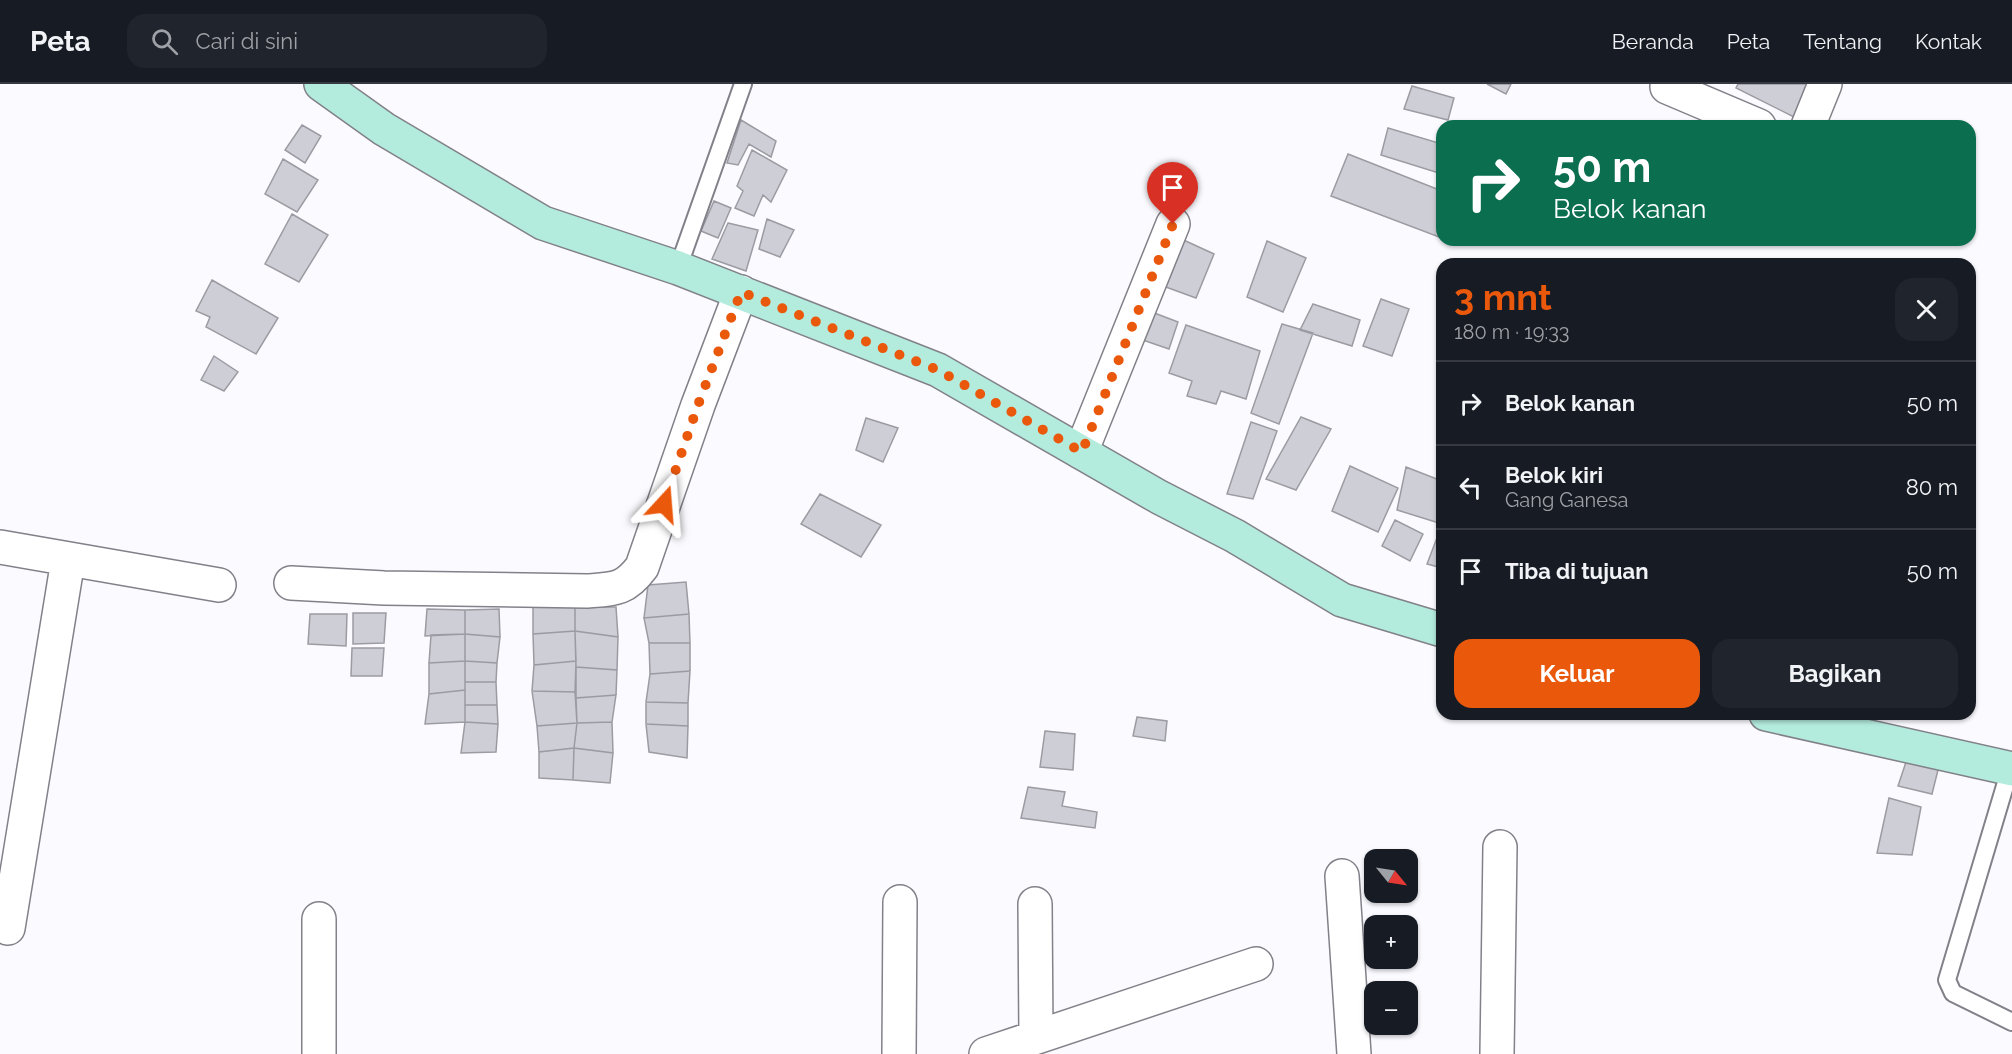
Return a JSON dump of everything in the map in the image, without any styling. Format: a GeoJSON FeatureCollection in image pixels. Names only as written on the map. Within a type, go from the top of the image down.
{"type":"FeatureCollection","features":[{"type":"Feature","properties":{"kind":"street"},"geometry":{"type":"LineString","coordinates":[[321,84],[384,129],[543,223],[678,268],[938,370],[1235,536],[1342,600],[1436,628]]}},
{"type":"Feature","properties":{"kind":"street"},"geometry":{"type":"LineString","coordinates":[[1810,120],[1825,84]]}},
{"type":"Feature","properties":{"kind":"street"},"geometry":{"type":"LineString","coordinates":[[1666,85],[1745,120]]}},
{"type":"Feature","properties":{"kind":"street"},"geometry":{"type":"LineString","coordinates":[[1082,452],[1173,224]]}},
{"type":"Feature","properties":{"kind":"street"},"geometry":{"type":"LineString","coordinates":[[291,583],[384,588],[586,591],[613,590],[631,582],[642,567],[698,405],[741,292]]}},
{"type":"Feature","properties":{"kind":"street"},"geometry":{"type":"LineString","coordinates":[[0,547],[219,585]]}},
{"type":"Feature","properties":{"kind":"street"},"geometry":{"type":"LineString","coordinates":[[8,928],[68,560]]}},
{"type":"Feature","properties":{"kind":"street"},"geometry":{"type":"LineString","coordinates":[[1793,720],[2011,769]]}},
{"type":"Feature","properties":{"kind":"street"},"geometry":{"type":"LineString","coordinates":[[1497,1054],[1500,847]]}},
{"type":"Feature","properties":{"kind":"street"},"geometry":{"type":"LineString","coordinates":[[1342,876],[1354,1054]]}},
{"type":"Feature","properties":{"kind":"street"},"geometry":{"type":"LineString","coordinates":[[899,1054],[900,902]]}},
{"type":"Feature","properties":{"kind":"street"},"geometry":{"type":"LineString","coordinates":[[1035,904],[1036,1037]]}},
{"type":"Feature","properties":{"kind":"street"},"geometry":{"type":"LineString","coordinates":[[319,919],[320,1054]]}},
{"type":"Feature","properties":{"kind":"street"},"geometry":{"type":"LineString","coordinates":[[986,1054],[1256,964]]}},
{"type":"Feature","properties":{"kind":"lane"},"geometry":{"type":"LineString","coordinates":[[678,268],[743,84]]}},
{"type":"Feature","properties":{"kind":"lane"},"geometry":{"type":"LineString","coordinates":[[2011,769],[1947,980],[1953,993],[2012,1022]]}},
{"type":"Feature","properties":{"kind":"building"},"geometry":{"type":"Polygon","coordinates":[[[1487,84],[1511,84],[1506,94],[1487,84]]]}},
{"type":"Feature","properties":{"kind":"building"},"geometry":{"type":"Polygon","coordinates":[[[1738,84],[1812,84],[1794,117],[1736,88],[1738,84]]]}},
{"type":"Feature","properties":{"kind":"building"},"geometry":{"type":"Polygon","coordinates":[[[1412,86],[1454,98],[1448,120],[1404,109],[1412,86]]]}},
{"type":"Feature","properties":{"kind":"building"},"geometry":{"type":"Polygon","coordinates":[[[741,120],[776,141],[771,157],[749,144],[738,165],[727,163],[741,120]]]}},
{"type":"Feature","properties":{"kind":"building"},"geometry":{"type":"Polygon","coordinates":[[[302,125],[321,136],[305,163],[285,150],[302,125]]]}},
{"type":"Feature","properties":{"kind":"building"},"geometry":{"type":"Polygon","coordinates":[[[1388,128],[1436,142],[1436,172],[1381,155],[1388,128]]]}},
{"type":"Feature","properties":{"kind":"building"},"geometry":{"type":"Polygon","coordinates":[[[752,150],[787,170],[771,202],[763,195],[754,216],[735,208],[743,191],[737,186],[752,150]]]}},
{"type":"Feature","properties":{"kind":"building"},"geometry":{"type":"Polygon","coordinates":[[[1348,154],[1436,189],[1436,236],[1331,196],[1348,154]]]}},
{"type":"Feature","properties":{"kind":"building"},"geometry":{"type":"Polygon","coordinates":[[[283,159],[318,180],[297,212],[265,194],[283,159]]]}},
{"type":"Feature","properties":{"kind":"building"},"geometry":{"type":"Polygon","coordinates":[[[714,201],[731,208],[718,238],[701,231],[714,201]]]}},
{"type":"Feature","properties":{"kind":"building"},"geometry":{"type":"Polygon","coordinates":[[[292,214],[328,235],[299,282],[265,264],[292,214]]]}},
{"type":"Feature","properties":{"kind":"building"},"geometry":{"type":"Polygon","coordinates":[[[767,219],[794,230],[780,257],[759,249],[767,219]]]}},
{"type":"Feature","properties":{"kind":"building"},"geometry":{"type":"Polygon","coordinates":[[[728,223],[758,230],[746,271],[712,259],[728,223]]]}},
{"type":"Feature","properties":{"kind":"building"},"geometry":{"type":"Polygon","coordinates":[[[1177,237],[1214,254],[1196,298],[1163,286],[1177,237]]]}},
{"type":"Feature","properties":{"kind":"building"},"geometry":{"type":"Polygon","coordinates":[[[1267,241],[1306,258],[1283,312],[1247,297],[1267,241]]]}},
{"type":"Feature","properties":{"kind":"building"},"geometry":{"type":"Polygon","coordinates":[[[212,280],[278,318],[256,354],[206,327],[210,317],[196,311],[212,280]]]}},
{"type":"Feature","properties":{"kind":"building"},"geometry":{"type":"Polygon","coordinates":[[[1381,299],[1409,309],[1392,356],[1363,346],[1381,299]]]}},
{"type":"Feature","properties":{"kind":"building"},"geometry":{"type":"Polygon","coordinates":[[[1313,304],[1360,320],[1352,346],[1300,330],[1313,304]]]}},
{"type":"Feature","properties":{"kind":"building"},"geometry":{"type":"Polygon","coordinates":[[[1144,309],[1178,322],[1169,349],[1134,337],[1144,309]]]}},
{"type":"Feature","properties":{"kind":"building"},"geometry":{"type":"Polygon","coordinates":[[[1282,324],[1313,333],[1279,424],[1251,413],[1282,324]]]}},
{"type":"Feature","properties":{"kind":"building"},"geometry":{"type":"Polygon","coordinates":[[[1186,325],[1260,351],[1246,399],[1221,391],[1216,404],[1187,396],[1192,381],[1169,373],[1186,325]]]}},
{"type":"Feature","properties":{"kind":"building"},"geometry":{"type":"Polygon","coordinates":[[[214,356],[238,372],[224,391],[201,380],[214,356]]]}},
{"type":"Feature","properties":{"kind":"building"},"geometry":{"type":"Polygon","coordinates":[[[1301,417],[1331,429],[1296,490],[1266,479],[1301,417]]]}},
{"type":"Feature","properties":{"kind":"building"},"geometry":{"type":"Polygon","coordinates":[[[866,418],[898,428],[883,462],[856,450],[866,418]]]}},
{"type":"Feature","properties":{"kind":"building"},"geometry":{"type":"Polygon","coordinates":[[[1251,422],[1277,431],[1253,499],[1227,494],[1251,422]]]}},
{"type":"Feature","properties":{"kind":"building"},"geometry":{"type":"Polygon","coordinates":[[[1350,466],[1398,488],[1378,532],[1332,511],[1350,466]]]}},
{"type":"Feature","properties":{"kind":"building"},"geometry":{"type":"Polygon","coordinates":[[[1406,467],[1436,479],[1436,522],[1397,510],[1406,467]]]}},
{"type":"Feature","properties":{"kind":"building"},"geometry":{"type":"Polygon","coordinates":[[[820,494],[881,525],[861,557],[801,524],[820,494]]]}},
{"type":"Feature","properties":{"kind":"building"},"geometry":{"type":"Polygon","coordinates":[[[1395,520],[1423,534],[1410,561],[1382,546],[1395,520]]]}},
{"type":"Feature","properties":{"kind":"building"},"geometry":{"type":"Polygon","coordinates":[[[1436,540],[1436,566],[1427,564],[1436,540]]]}},
{"type":"Feature","properties":{"kind":"building"},"geometry":{"type":"Polygon","coordinates":[[[686,582],[689,614],[644,618],[648,585],[686,582]]]}},
{"type":"Feature","properties":{"kind":"building"},"geometry":{"type":"Polygon","coordinates":[[[533,607],[575,607],[575,631],[533,634],[533,607]]]}},
{"type":"Feature","properties":{"kind":"building"},"geometry":{"type":"Polygon","coordinates":[[[575,607],[616,607],[618,637],[575,631],[575,607]]]}},
{"type":"Feature","properties":{"kind":"building"},"geometry":{"type":"Polygon","coordinates":[[[427,609],[465,610],[465,634],[425,636],[427,609]]]}},
{"type":"Feature","properties":{"kind":"building"},"geometry":{"type":"Polygon","coordinates":[[[499,609],[500,637],[465,634],[465,610],[499,609]]]}},
{"type":"Feature","properties":{"kind":"building"},"geometry":{"type":"Polygon","coordinates":[[[353,613],[386,613],[384,643],[353,644],[353,613]]]}},
{"type":"Feature","properties":{"kind":"building"},"geometry":{"type":"Polygon","coordinates":[[[310,614],[347,614],[346,646],[308,644],[310,614]]]}},
{"type":"Feature","properties":{"kind":"building"},"geometry":{"type":"Polygon","coordinates":[[[689,614],[690,643],[649,643],[644,618],[689,614]]]}},
{"type":"Feature","properties":{"kind":"building"},"geometry":{"type":"Polygon","coordinates":[[[575,631],[576,661],[534,665],[533,634],[575,631]]]}},
{"type":"Feature","properties":{"kind":"building"},"geometry":{"type":"Polygon","coordinates":[[[575,631],[618,637],[617,670],[576,667],[575,631]]]}},
{"type":"Feature","properties":{"kind":"building"},"geometry":{"type":"Polygon","coordinates":[[[465,634],[465,661],[429,663],[431,635],[465,634]]]}},
{"type":"Feature","properties":{"kind":"building"},"geometry":{"type":"Polygon","coordinates":[[[465,634],[500,637],[497,663],[465,661],[465,634]]]}},
{"type":"Feature","properties":{"kind":"building"},"geometry":{"type":"Polygon","coordinates":[[[649,643],[690,643],[690,671],[650,674],[649,643]]]}},
{"type":"Feature","properties":{"kind":"building"},"geometry":{"type":"Polygon","coordinates":[[[352,648],[384,648],[382,676],[351,676],[352,648]]]}},
{"type":"Feature","properties":{"kind":"building"},"geometry":{"type":"Polygon","coordinates":[[[465,661],[465,690],[429,694],[429,663],[465,661]]]}},
{"type":"Feature","properties":{"kind":"building"},"geometry":{"type":"Polygon","coordinates":[[[465,661],[497,663],[496,682],[465,682],[465,661]]]}},
{"type":"Feature","properties":{"kind":"building"},"geometry":{"type":"Polygon","coordinates":[[[576,661],[575,692],[532,691],[534,665],[576,661]]]}},
{"type":"Feature","properties":{"kind":"building"},"geometry":{"type":"Polygon","coordinates":[[[576,667],[617,670],[616,695],[576,698],[576,667]]]}},
{"type":"Feature","properties":{"kind":"building"},"geometry":{"type":"Polygon","coordinates":[[[690,671],[688,703],[646,702],[650,674],[690,671]]]}},
{"type":"Feature","properties":{"kind":"building"},"geometry":{"type":"Polygon","coordinates":[[[465,682],[496,682],[497,705],[465,705],[465,682]]]}},
{"type":"Feature","properties":{"kind":"building"},"geometry":{"type":"Polygon","coordinates":[[[465,690],[465,722],[425,724],[429,694],[465,690]]]}},
{"type":"Feature","properties":{"kind":"building"},"geometry":{"type":"Polygon","coordinates":[[[532,691],[575,692],[577,723],[537,726],[532,691]]]}},
{"type":"Feature","properties":{"kind":"building"},"geometry":{"type":"Polygon","coordinates":[[[616,695],[612,722],[577,723],[576,698],[616,695]]]}},
{"type":"Feature","properties":{"kind":"building"},"geometry":{"type":"Polygon","coordinates":[[[646,702],[688,703],[688,726],[646,724],[646,702]]]}},
{"type":"Feature","properties":{"kind":"building"},"geometry":{"type":"Polygon","coordinates":[[[465,705],[497,705],[498,724],[465,722],[465,705]]]}},
{"type":"Feature","properties":{"kind":"building"},"geometry":{"type":"Polygon","coordinates":[[[1137,717],[1167,721],[1165,741],[1133,736],[1137,717]]]}},
{"type":"Feature","properties":{"kind":"building"},"geometry":{"type":"Polygon","coordinates":[[[465,722],[498,724],[496,752],[461,753],[465,722]]]}},
{"type":"Feature","properties":{"kind":"building"},"geometry":{"type":"Polygon","coordinates":[[[612,722],[613,753],[574,748],[577,723],[612,722]]]}},
{"type":"Feature","properties":{"kind":"building"},"geometry":{"type":"Polygon","coordinates":[[[577,723],[574,748],[539,752],[537,726],[577,723]]]}},
{"type":"Feature","properties":{"kind":"building"},"geometry":{"type":"Polygon","coordinates":[[[646,724],[688,726],[687,758],[649,752],[646,724]]]}},
{"type":"Feature","properties":{"kind":"building"},"geometry":{"type":"Polygon","coordinates":[[[1045,731],[1075,734],[1073,770],[1040,767],[1045,731]]]}},
{"type":"Feature","properties":{"kind":"building"},"geometry":{"type":"Polygon","coordinates":[[[1911,747],[1942,754],[1932,794],[1898,786],[1911,747]]]}},
{"type":"Feature","properties":{"kind":"building"},"geometry":{"type":"Polygon","coordinates":[[[574,748],[573,780],[539,778],[539,752],[574,748]]]}},
{"type":"Feature","properties":{"kind":"building"},"geometry":{"type":"Polygon","coordinates":[[[574,748],[613,753],[610,783],[573,780],[574,748]]]}},
{"type":"Feature","properties":{"kind":"building"},"geometry":{"type":"Polygon","coordinates":[[[1028,787],[1065,792],[1062,806],[1097,812],[1095,828],[1021,818],[1028,787]]]}},
{"type":"Feature","properties":{"kind":"building"},"geometry":{"type":"Polygon","coordinates":[[[1889,798],[1921,807],[1912,855],[1877,853],[1889,798]]]}},
{"type":"Feature","properties":{"kind":"route"},"geometry":{"type":"LineString","coordinates":[[664,504],[725,330],[741,292],[938,370],[1082,452],[1173,224]]}}]}
